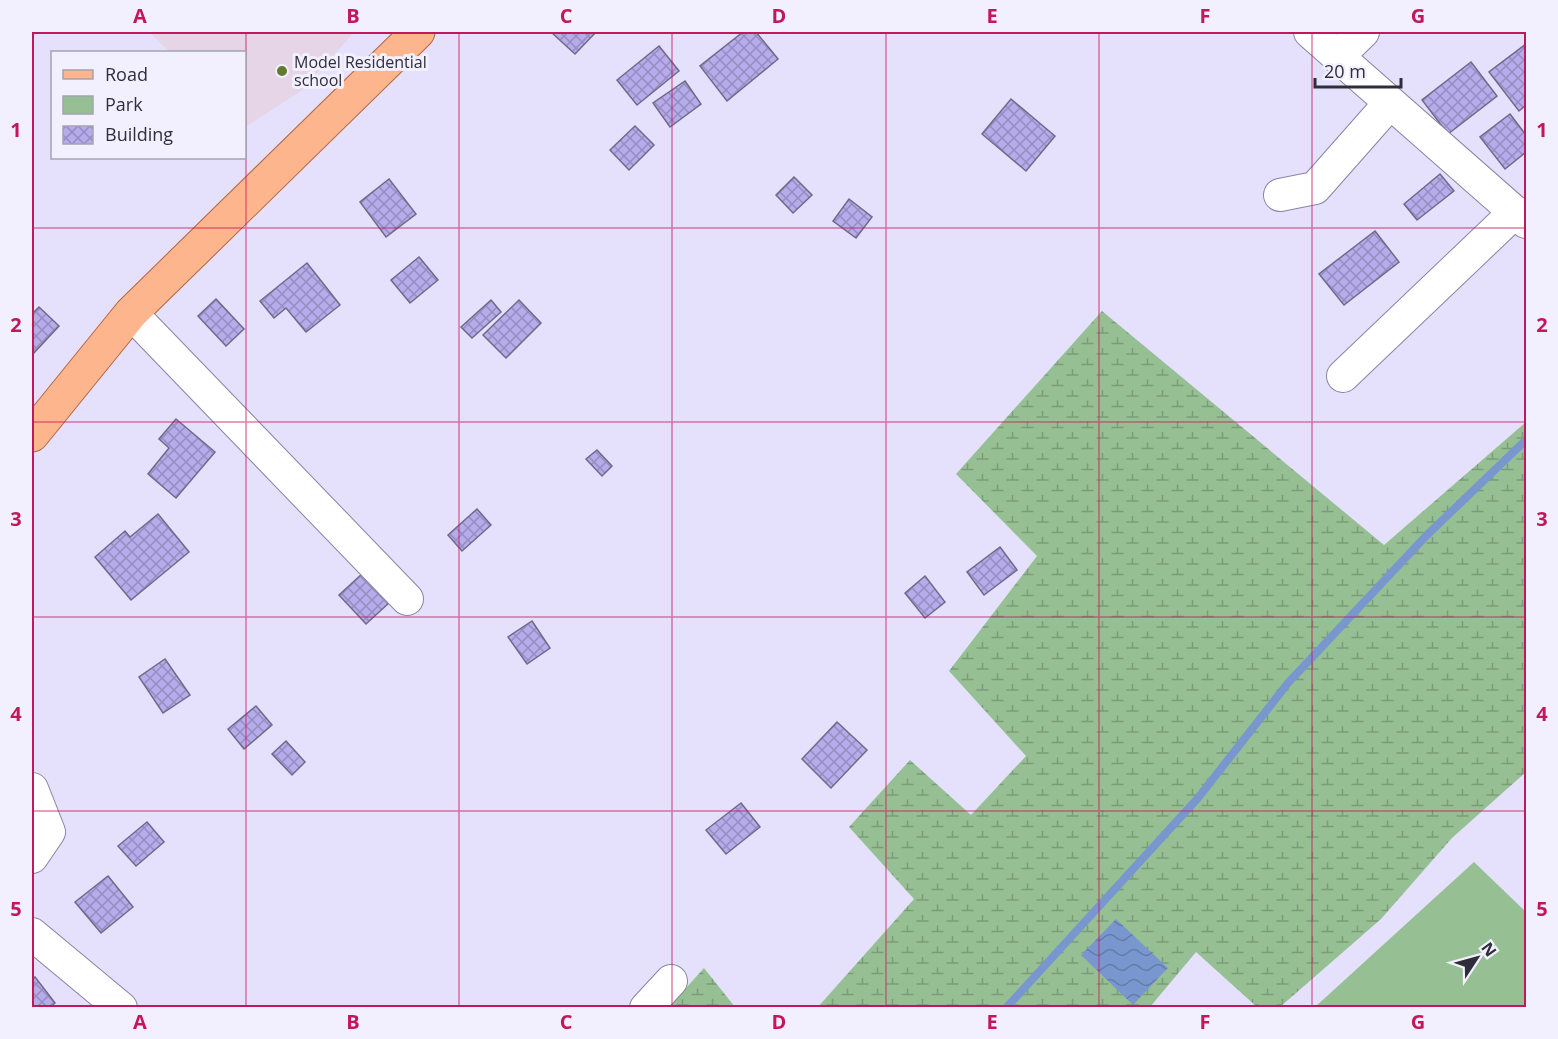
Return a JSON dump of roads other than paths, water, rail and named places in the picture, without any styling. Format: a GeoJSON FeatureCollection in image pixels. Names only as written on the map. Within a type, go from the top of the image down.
{"type":"FeatureCollection","features":[{"type":"Feature","properties":{"kind":"main road"},"geometry":{"type":"LineString","coordinates":[[32,435],[131,313],[418,32]]}},
{"type":"Feature","properties":{"kind":"street"},"geometry":{"type":"LineString","coordinates":[[1310,32],[1521,217],[1343,376]]}},
{"type":"Feature","properties":{"kind":"street"},"geometry":{"type":"LineString","coordinates":[[1337,57],[1363,32]]}},
{"type":"Feature","properties":{"kind":"street"},"geometry":{"type":"LineString","coordinates":[[1280,195],[1315,188],[1390,103]]}},
{"type":"Feature","properties":{"kind":"street"},"geometry":{"type":"LineString","coordinates":[[131,313],[406,599]]}},
{"type":"Feature","properties":{"kind":"street"},"geometry":{"type":"LineString","coordinates":[[32,789],[49,832],[32,857]]}},
{"type":"Feature","properties":{"kind":"street"},"geometry":{"type":"LineString","coordinates":[[32,934],[121,1008]]}},
{"type":"Feature","properties":{"kind":"street"},"geometry":{"type":"LineString","coordinates":[[646,1008],[671,981]]}},
{"type":"Feature","properties":{"kind":"water"},"geometry":{"type":"Polygon","coordinates":[[[1116,919],[1168,968],[1133,1005],[1081,955],[1116,919]]]}},
{"type":"Feature","properties":{"kind":"waterway"},"geometry":{"type":"LineString","coordinates":[[1006,1008],[1198,798],[1288,683],[1426,536],[1526,440]]}},
{"type":"Feature","properties":{"kind":"place","name":"Model Residential school"},"geometry":{"type":"Point","coordinates":[282,71]}}]}
